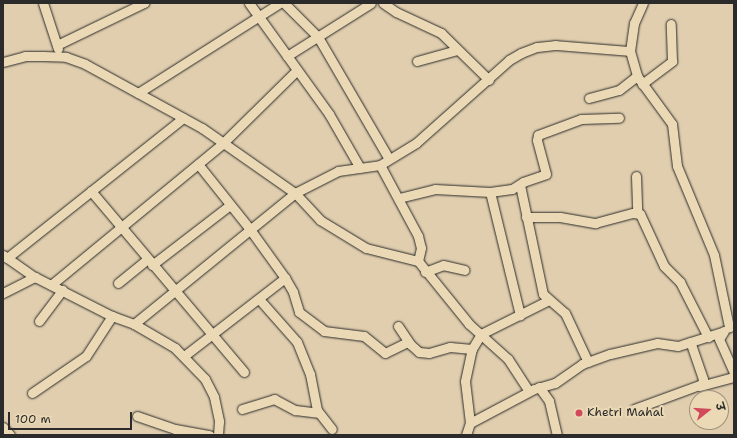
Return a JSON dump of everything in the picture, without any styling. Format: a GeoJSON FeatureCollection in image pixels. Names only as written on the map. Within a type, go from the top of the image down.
{"type":"FeatureCollection","features":[{"type":"Feature","properties":{"kind":"street"},"geometry":{"type":"LineString","coordinates":[[43,3],[61,57]]}},
{"type":"Feature","properties":{"kind":"street"},"geometry":{"type":"LineString","coordinates":[[57,45],[144,3]]}},
{"type":"Feature","properties":{"kind":"street"},"geometry":{"type":"LineString","coordinates":[[249,3],[329,114],[360,168]]}},
{"type":"Feature","properties":{"kind":"street"},"geometry":{"type":"LineString","coordinates":[[138,93],[280,3]]}},
{"type":"Feature","properties":{"kind":"street"},"geometry":{"type":"LineString","coordinates":[[284,3],[318,37],[389,159]]}},
{"type":"Feature","properties":{"kind":"street"},"geometry":{"type":"LineString","coordinates":[[287,56],[371,3]]}},
{"type":"Feature","properties":{"kind":"street"},"geometry":{"type":"LineString","coordinates":[[383,3],[396,12],[433,27],[489,80]]}},
{"type":"Feature","properties":{"kind":"street"},"geometry":{"type":"LineString","coordinates":[[643,3],[634,23],[630,51],[640,80],[672,124],[677,166],[712,248],[728,328]]}},
{"type":"Feature","properties":{"kind":"street"},"geometry":{"type":"LineString","coordinates":[[589,98],[619,90],[640,80],[672,61],[671,24]]}},
{"type":"Feature","properties":{"kind":"street"},"geometry":{"type":"LineString","coordinates":[[134,324],[249,228],[295,193],[338,171],[380,165],[416,143],[489,80],[509,60],[537,47],[555,45],[630,51]]}},
{"type":"Feature","properties":{"kind":"street"},"geometry":{"type":"LineString","coordinates":[[417,61],[458,50]]}},
{"type":"Feature","properties":{"kind":"street"},"geometry":{"type":"LineString","coordinates":[[3,62],[25,56],[61,57],[85,64],[184,118],[224,144],[295,193],[320,220],[366,248],[418,261],[425,272],[469,324],[508,359],[529,391]]}},
{"type":"Feature","properties":{"kind":"street"},"geometry":{"type":"LineString","coordinates":[[51,285],[121,226],[224,144],[297,70]]}},
{"type":"Feature","properties":{"kind":"street"},"geometry":{"type":"LineString","coordinates":[[184,118],[5,257],[34,277],[112,316],[134,324],[184,356],[205,379],[214,397],[219,421],[218,435]]}},
{"type":"Feature","properties":{"kind":"street"},"geometry":{"type":"LineString","coordinates":[[398,198],[440,188],[490,192],[512,189],[546,174],[536,140],[538,135],[581,119],[619,118]]}},
{"type":"Feature","properties":{"kind":"street"},"geometry":{"type":"LineString","coordinates":[[198,164],[249,228],[285,278],[294,295],[297,310],[324,332],[368,337],[386,353],[408,342]]}},
{"type":"Feature","properties":{"kind":"street"},"geometry":{"type":"LineString","coordinates":[[380,165],[420,243],[421,252],[418,261]]}},
{"type":"Feature","properties":{"kind":"street"},"geometry":{"type":"LineString","coordinates":[[636,176],[637,213],[642,217],[664,266],[680,282],[708,337]]}},
{"type":"Feature","properties":{"kind":"street"},"geometry":{"type":"LineString","coordinates":[[520,185],[543,294],[565,313],[588,362]]}},
{"type":"Feature","properties":{"kind":"street"},"geometry":{"type":"LineString","coordinates":[[91,191],[244,372]]}},
{"type":"Feature","properties":{"kind":"street"},"geometry":{"type":"LineString","coordinates":[[490,192],[520,315]]}},
{"type":"Feature","properties":{"kind":"street"},"geometry":{"type":"LineString","coordinates":[[118,283],[230,205]]}},
{"type":"Feature","properties":{"kind":"street"},"geometry":{"type":"LineString","coordinates":[[526,217],[560,217],[596,223],[637,213]]}},
{"type":"Feature","properties":{"kind":"street"},"geometry":{"type":"LineString","coordinates":[[425,272],[443,265],[464,270]]}},
{"type":"Feature","properties":{"kind":"street"},"geometry":{"type":"LineString","coordinates":[[3,292],[34,277]]}},
{"type":"Feature","properties":{"kind":"street"},"geometry":{"type":"LineString","coordinates":[[184,356],[213,336],[285,278]]}},
{"type":"Feature","properties":{"kind":"street"},"geometry":{"type":"LineString","coordinates":[[39,321],[62,290]]}},
{"type":"Feature","properties":{"kind":"street"},"geometry":{"type":"LineString","coordinates":[[258,299],[297,342],[310,374],[318,413],[332,429]]}},
{"type":"Feature","properties":{"kind":"street"},"geometry":{"type":"LineString","coordinates":[[466,435],[470,423],[465,391],[472,349],[481,334],[549,300]]}},
{"type":"Feature","properties":{"kind":"street"},"geometry":{"type":"LineString","coordinates":[[32,392],[86,356],[112,316]]}},
{"type":"Feature","properties":{"kind":"street"},"geometry":{"type":"LineString","coordinates":[[398,326],[408,342],[415,349],[424,353],[450,347],[472,349]]}},
{"type":"Feature","properties":{"kind":"street"},"geometry":{"type":"LineString","coordinates":[[470,423],[529,391],[555,382],[588,362],[649,344],[662,342],[678,346],[708,337],[728,328]]}},
{"type":"Feature","properties":{"kind":"street"},"geometry":{"type":"LineString","coordinates":[[728,328],[719,339],[734,372]]}},
{"type":"Feature","properties":{"kind":"street"},"geometry":{"type":"LineString","coordinates":[[690,342],[703,379],[700,386]]}},
{"type":"Feature","properties":{"kind":"street"},"geometry":{"type":"LineString","coordinates":[[634,409],[700,386],[734,377]]}},
{"type":"Feature","properties":{"kind":"street"},"geometry":{"type":"LineString","coordinates":[[539,387],[551,406],[557,435]]}},
{"type":"Feature","properties":{"kind":"street"},"geometry":{"type":"LineString","coordinates":[[242,410],[274,399],[295,410],[318,413]]}},
{"type":"Feature","properties":{"kind":"street"},"geometry":{"type":"LineString","coordinates":[[137,416],[175,429],[209,435]]}},
{"type":"Feature","properties":{"kind":"street"},"geometry":{"type":"LineString","coordinates":[[3,427],[10,435]]}},
{"type":"Feature","properties":{"kind":"place","name":"Khetri Mahal"},"geometry":{"type":"Point","coordinates":[579,413]}}]}
